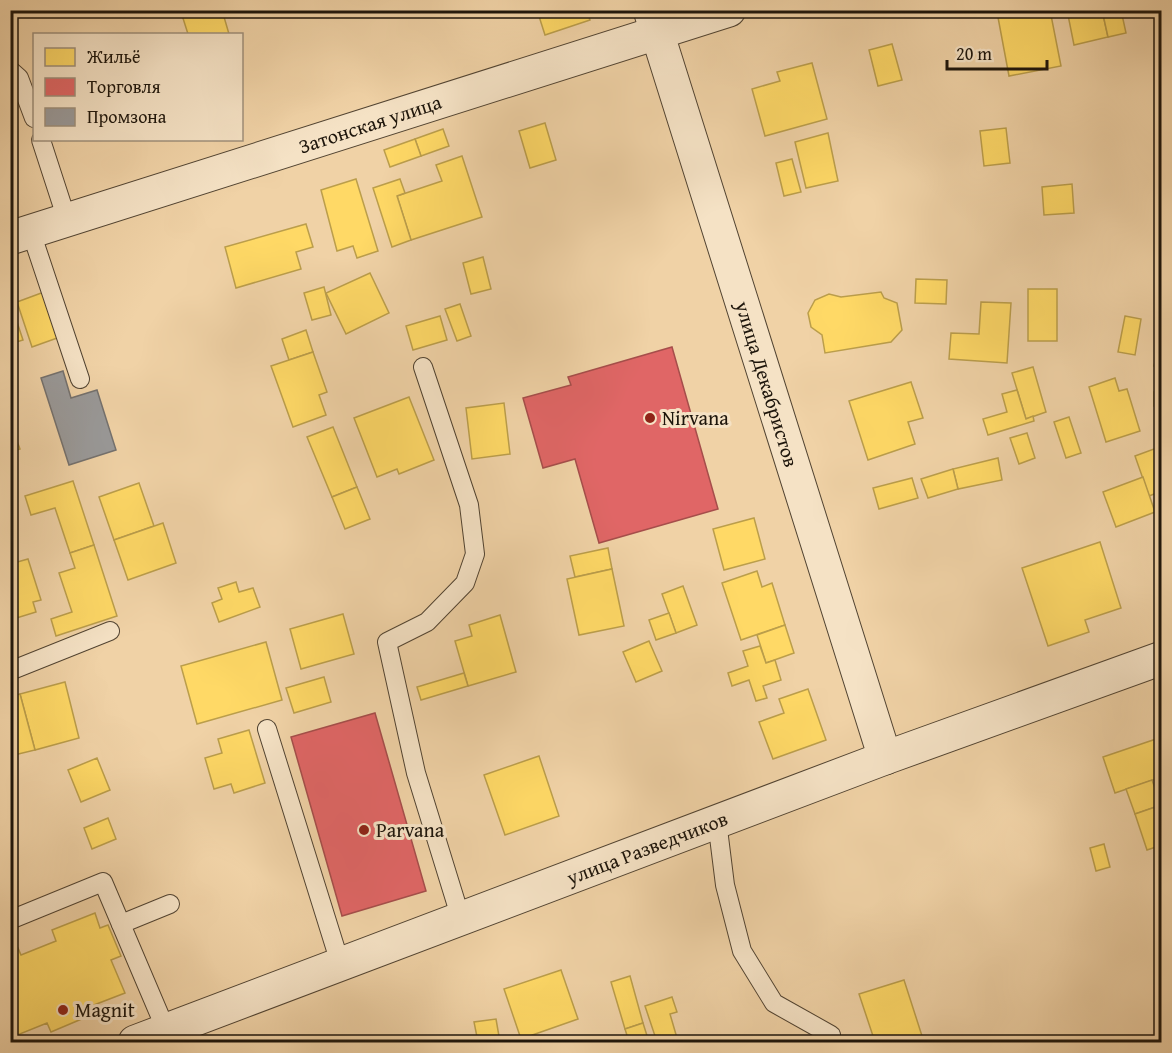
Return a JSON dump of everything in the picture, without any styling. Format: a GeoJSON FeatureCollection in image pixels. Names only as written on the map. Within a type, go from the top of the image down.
{"type":"FeatureCollection","features":[{"type":"Feature","properties":{"kind":"street","name":"Затонская улица"},"geometry":{"type":"LineString","coordinates":[[21,235],[654,22],[729,10]]}},
{"type":"Feature","properties":{"kind":"street","name":"улица Декабристов"},"geometry":{"type":"LineString","coordinates":[[654,22],[885,758]]}},
{"type":"Feature","properties":{"kind":"street","name":"улица Разведчиков"},"geometry":{"type":"LineString","coordinates":[[147,1039],[340,963],[717,821],[1161,658]]}},
{"type":"Feature","properties":{"kind":"lane"},"geometry":{"type":"LineString","coordinates":[[10,70],[19,78],[33,115]]}},
{"type":"Feature","properties":{"kind":"lane"},"geometry":{"type":"LineString","coordinates":[[41,141],[67,220]]}},
{"type":"Feature","properties":{"kind":"lane"},"geometry":{"type":"LineString","coordinates":[[21,235],[80,379]]}},
{"type":"Feature","properties":{"kind":"lane"},"geometry":{"type":"LineString","coordinates":[[423,368],[469,506],[476,554],[465,583],[427,622],[387,642],[416,773],[461,919]]}},
{"type":"Feature","properties":{"kind":"lane"},"geometry":{"type":"LineString","coordinates":[[10,671],[110,631]]}},
{"type":"Feature","properties":{"kind":"lane"},"geometry":{"type":"LineString","coordinates":[[267,729],[340,963]]}},
{"type":"Feature","properties":{"kind":"lane"},"geometry":{"type":"LineString","coordinates":[[717,821],[725,885],[742,951],[774,1003],[831,1035]]}},
{"type":"Feature","properties":{"kind":"lane"},"geometry":{"type":"LineString","coordinates":[[10,920],[104,882],[121,924],[147,1039]]}},
{"type":"Feature","properties":{"kind":"lane"},"geometry":{"type":"LineString","coordinates":[[121,924],[170,904]]}},
{"type":"Feature","properties":{"kind":"building: Жильё"},"geometry":{"type":"Polygon","coordinates":[[[222,10],[229,33],[188,33],[181,12],[222,10]]]}},
{"type":"Feature","properties":{"kind":"building: Жильё"},"geometry":{"type":"Polygon","coordinates":[[[537,10],[587,10],[590,20],[545,35],[537,10]]]}},
{"type":"Feature","properties":{"kind":"building: Жильё"},"geometry":{"type":"Polygon","coordinates":[[[1050,10],[1061,66],[1009,76],[997,12],[1050,10]]]}},
{"type":"Feature","properties":{"kind":"building: Жильё"},"geometry":{"type":"Polygon","coordinates":[[[1067,10],[1102,10],[1108,37],[1074,45],[1067,10]]]}},
{"type":"Feature","properties":{"kind":"building: Жильё"},"geometry":{"type":"Polygon","coordinates":[[[1102,10],[1121,10],[1126,33],[1108,37],[1102,10]]]}},
{"type":"Feature","properties":{"kind":"building: Жильё"},"geometry":{"type":"Polygon","coordinates":[[[892,44],[902,80],[878,86],[869,50],[892,44]]]}},
{"type":"Feature","properties":{"kind":"building: Жильё"},"geometry":{"type":"Polygon","coordinates":[[[812,63],[827,119],[765,136],[752,89],[780,81],[777,72],[812,63]]]}},
{"type":"Feature","properties":{"kind":"building: Жильё"},"geometry":{"type":"Polygon","coordinates":[[[545,123],[556,160],[530,168],[519,131],[545,123]]]}},
{"type":"Feature","properties":{"kind":"building: Жильё"},"geometry":{"type":"Polygon","coordinates":[[[1006,128],[1010,163],[984,166],[980,131],[1006,128]]]}},
{"type":"Feature","properties":{"kind":"building: Жильё"},"geometry":{"type":"Polygon","coordinates":[[[443,129],[449,146],[421,156],[415,139],[443,129]]]}},
{"type":"Feature","properties":{"kind":"building: Жильё"},"geometry":{"type":"Polygon","coordinates":[[[828,133],[838,181],[806,188],[795,142],[828,133]]]}},
{"type":"Feature","properties":{"kind":"building: Жильё"},"geometry":{"type":"Polygon","coordinates":[[[415,139],[421,156],[390,167],[384,150],[415,139]]]}},
{"type":"Feature","properties":{"kind":"building: Жильё"},"geometry":{"type":"Polygon","coordinates":[[[462,156],[482,217],[411,240],[397,196],[442,181],[436,165],[462,156]]]}},
{"type":"Feature","properties":{"kind":"building: Жильё"},"geometry":{"type":"Polygon","coordinates":[[[792,159],[801,192],[784,196],[776,163],[792,159]]]}},
{"type":"Feature","properties":{"kind":"building: Жильё"},"geometry":{"type":"Polygon","coordinates":[[[356,179],[378,251],[357,258],[353,246],[337,251],[321,190],[356,179]]]}},
{"type":"Feature","properties":{"kind":"building: Жильё"},"geometry":{"type":"Polygon","coordinates":[[[400,179],[405,193],[397,196],[411,240],[392,247],[373,188],[400,179]]]}},
{"type":"Feature","properties":{"kind":"building: Жильё"},"geometry":{"type":"Polygon","coordinates":[[[1072,184],[1074,213],[1044,215],[1042,187],[1072,184]]]}},
{"type":"Feature","properties":{"kind":"building: Жильё"},"geometry":{"type":"Polygon","coordinates":[[[306,224],[313,247],[296,252],[301,269],[236,288],[225,247],[306,224]]]}},
{"type":"Feature","properties":{"kind":"building: Жильё"},"geometry":{"type":"Polygon","coordinates":[[[483,257],[491,289],[471,294],[463,263],[483,257]]]}},
{"type":"Feature","properties":{"kind":"building: Жильё"},"geometry":{"type":"Polygon","coordinates":[[[370,273],[389,313],[346,334],[326,293],[370,273]]]}},
{"type":"Feature","properties":{"kind":"building: Жильё"},"geometry":{"type":"Polygon","coordinates":[[[916,279],[947,280],[946,304],[915,303],[916,279]]]}},
{"type":"Feature","properties":{"kind":"building: Жильё"},"geometry":{"type":"Polygon","coordinates":[[[324,287],[331,315],[312,320],[304,293],[324,287]]]}},
{"type":"Feature","properties":{"kind":"building: Жильё"},"geometry":{"type":"Polygon","coordinates":[[[1028,289],[1057,289],[1057,341],[1028,341],[1028,289]]]}},
{"type":"Feature","properties":{"kind":"building: Жильё"},"geometry":{"type":"Polygon","coordinates":[[[44,292],[60,337],[32,347],[17,302],[44,292]]]}},
{"type":"Feature","properties":{"kind":"building: Жильё"},"geometry":{"type":"Polygon","coordinates":[[[881,292],[884,298],[897,303],[902,330],[891,342],[825,353],[822,335],[811,327],[808,313],[815,300],[829,294],[841,297],[881,292]]]}},
{"type":"Feature","properties":{"kind":"building: Жильё"},"geometry":{"type":"Polygon","coordinates":[[[10,301],[23,340],[10,344],[10,301]]]}},
{"type":"Feature","properties":{"kind":"building: Жильё"},"geometry":{"type":"Polygon","coordinates":[[[981,302],[1011,303],[1007,363],[949,359],[951,333],[979,334],[981,302]]]}},
{"type":"Feature","properties":{"kind":"building: Жильё"},"geometry":{"type":"Polygon","coordinates":[[[460,304],[471,336],[457,341],[445,309],[460,304]]]}},
{"type":"Feature","properties":{"kind":"building: Жильё"},"geometry":{"type":"Polygon","coordinates":[[[440,316],[447,340],[413,350],[406,326],[440,316]]]}},
{"type":"Feature","properties":{"kind":"building: Жильё"},"geometry":{"type":"Polygon","coordinates":[[[1125,316],[1141,319],[1135,355],[1118,352],[1125,316]]]}},
{"type":"Feature","properties":{"kind":"building: Жильё"},"geometry":{"type":"Polygon","coordinates":[[[306,330],[313,352],[289,360],[282,339],[306,330]]]}},
{"type":"Feature","properties":{"kind":"building: Жильё"},"geometry":{"type":"Polygon","coordinates":[[[1162,335],[1162,368],[1154,366],[1162,335]]]}},
{"type":"Feature","properties":{"kind":"building: Жильё"},"geometry":{"type":"Polygon","coordinates":[[[313,352],[327,392],[319,395],[326,415],[293,427],[271,366],[313,352]]]}},
{"type":"Feature","properties":{"kind":"building: Жильё"},"geometry":{"type":"Polygon","coordinates":[[[1033,367],[1046,412],[1026,419],[1012,373],[1033,367]]]}},
{"type":"Feature","properties":{"kind":"building: Жильё"},"geometry":{"type":"Polygon","coordinates":[[[1115,378],[1119,391],[1127,389],[1140,431],[1106,442],[1089,387],[1115,378]]]}},
{"type":"Feature","properties":{"kind":"building: Жильё"},"geometry":{"type":"Polygon","coordinates":[[[911,382],[923,418],[908,422],[915,444],[868,460],[849,401],[911,382]]]}},
{"type":"Feature","properties":{"kind":"building: Жильё"},"geometry":{"type":"Polygon","coordinates":[[[1017,390],[1026,419],[1033,416],[1034,421],[988,435],[983,419],[1007,412],[1002,394],[1017,390]]]}},
{"type":"Feature","properties":{"kind":"building: Жильё"},"geometry":{"type":"Polygon","coordinates":[[[1162,391],[1162,406],[1154,406],[1154,392],[1162,391]]]}},
{"type":"Feature","properties":{"kind":"building: Жильё"},"geometry":{"type":"Polygon","coordinates":[[[409,397],[434,460],[399,474],[397,469],[377,477],[354,418],[409,397]]]}},
{"type":"Feature","properties":{"kind":"building: Жильё"},"geometry":{"type":"Polygon","coordinates":[[[504,403],[510,454],[472,459],[466,408],[504,403]]]}},
{"type":"Feature","properties":{"kind":"building: Жильё"},"geometry":{"type":"Polygon","coordinates":[[[1069,417],[1081,453],[1066,458],[1054,422],[1069,417]]]}},
{"type":"Feature","properties":{"kind":"building: Жильё"},"geometry":{"type":"Polygon","coordinates":[[[10,423],[20,449],[10,452],[10,423]]]}},
{"type":"Feature","properties":{"kind":"building: Жильё"},"geometry":{"type":"Polygon","coordinates":[[[333,427],[357,487],[332,497],[307,437],[333,427]]]}},
{"type":"Feature","properties":{"kind":"building: Жильё"},"geometry":{"type":"Polygon","coordinates":[[[1027,433],[1035,458],[1019,464],[1010,438],[1027,433]]]}},
{"type":"Feature","properties":{"kind":"building: Жильё"},"geometry":{"type":"Polygon","coordinates":[[[1162,446],[1162,491],[1149,496],[1135,456],[1162,446]]]}},
{"type":"Feature","properties":{"kind":"building: Жильё"},"geometry":{"type":"Polygon","coordinates":[[[998,458],[1002,480],[958,489],[953,469],[998,458]]]}},
{"type":"Feature","properties":{"kind":"building: Жильё"},"geometry":{"type":"Polygon","coordinates":[[[953,469],[958,489],[928,498],[921,479],[953,469]]]}},
{"type":"Feature","properties":{"kind":"building: Жильё"},"geometry":{"type":"Polygon","coordinates":[[[1143,477],[1155,512],[1116,527],[1103,492],[1143,477]]]}},
{"type":"Feature","properties":{"kind":"building: Жильё"},"geometry":{"type":"Polygon","coordinates":[[[912,478],[918,498],[879,509],[873,488],[912,478]]]}},
{"type":"Feature","properties":{"kind":"building: Жильё"},"geometry":{"type":"Polygon","coordinates":[[[73,481],[94,545],[70,553],[55,508],[31,515],[25,496],[73,481]]]}},
{"type":"Feature","properties":{"kind":"building: Жильё"},"geometry":{"type":"Polygon","coordinates":[[[139,483],[154,526],[114,540],[99,497],[139,483]]]}},
{"type":"Feature","properties":{"kind":"building: Жильё"},"geometry":{"type":"Polygon","coordinates":[[[357,487],[370,519],[345,529],[332,497],[357,487]]]}},
{"type":"Feature","properties":{"kind":"building: Жильё"},"geometry":{"type":"Polygon","coordinates":[[[754,518],[765,559],[724,570],[713,529],[754,518]]]}},
{"type":"Feature","properties":{"kind":"building: Жильё"},"geometry":{"type":"Polygon","coordinates":[[[163,523],[176,563],[128,580],[114,540],[163,523]]]}},
{"type":"Feature","properties":{"kind":"building: Жильё"},"geometry":{"type":"Polygon","coordinates":[[[1100,542],[1121,608],[1085,620],[1089,632],[1048,646],[1022,568],[1100,542]]]}},
{"type":"Feature","properties":{"kind":"building: Жильё"},"geometry":{"type":"Polygon","coordinates":[[[94,545],[117,616],[56,636],[51,619],[72,612],[59,573],[75,568],[70,553],[94,545]]]}},
{"type":"Feature","properties":{"kind":"building: Жильё"},"geometry":{"type":"Polygon","coordinates":[[[608,548],[612,569],[575,577],[570,556],[608,548]]]}},
{"type":"Feature","properties":{"kind":"building: Жильё"},"geometry":{"type":"Polygon","coordinates":[[[28,559],[41,600],[33,602],[36,612],[10,620],[10,564],[28,559]]]}},
{"type":"Feature","properties":{"kind":"building: Жильё"},"geometry":{"type":"Polygon","coordinates":[[[612,569],[624,626],[579,635],[567,579],[612,569]]]}},
{"type":"Feature","properties":{"kind":"building: Жильё"},"geometry":{"type":"Polygon","coordinates":[[[757,571],[762,587],[772,583],[785,625],[741,640],[722,583],[757,571]]]}},
{"type":"Feature","properties":{"kind":"building: Жильё"},"geometry":{"type":"Polygon","coordinates":[[[236,582],[239,592],[253,588],[260,607],[219,622],[212,603],[222,599],[218,588],[236,582]]]}},
{"type":"Feature","properties":{"kind":"building: Жильё"},"geometry":{"type":"Polygon","coordinates":[[[683,586],[697,625],[676,633],[662,594],[683,586]]]}},
{"type":"Feature","properties":{"kind":"building: Жильё"},"geometry":{"type":"Polygon","coordinates":[[[669,613],[676,633],[656,640],[649,620],[669,613]]]}},
{"type":"Feature","properties":{"kind":"building: Жильё"},"geometry":{"type":"Polygon","coordinates":[[[343,614],[354,654],[301,669],[290,629],[343,614]]]}},
{"type":"Feature","properties":{"kind":"building: Жильё"},"geometry":{"type":"Polygon","coordinates":[[[500,615],[516,672],[468,686],[455,641],[472,636],[469,625],[500,615]]]}},
{"type":"Feature","properties":{"kind":"building: Жильё"},"geometry":{"type":"Polygon","coordinates":[[[785,625],[794,653],[766,663],[757,635],[785,625]]]}},
{"type":"Feature","properties":{"kind":"building: Жильё"},"geometry":{"type":"Polygon","coordinates":[[[649,641],[662,671],[636,682],[623,652],[649,641]]]}},
{"type":"Feature","properties":{"kind":"building: Жильё"},"geometry":{"type":"Polygon","coordinates":[[[266,642],[282,700],[197,724],[181,666],[266,642]]]}},
{"type":"Feature","properties":{"kind":"building: Жильё"},"geometry":{"type":"Polygon","coordinates":[[[760,646],[766,663],[775,660],[781,680],[763,686],[767,698],[756,701],[749,680],[732,686],[728,673],[748,666],[743,651],[760,646]]]}},
{"type":"Feature","properties":{"kind":"building: Жильё"},"geometry":{"type":"Polygon","coordinates":[[[464,673],[468,686],[421,700],[417,687],[464,673]]]}},
{"type":"Feature","properties":{"kind":"building: Жильё"},"geometry":{"type":"Polygon","coordinates":[[[324,677],[331,702],[294,713],[286,688],[324,677]]]}},
{"type":"Feature","properties":{"kind":"building: Жильё"},"geometry":{"type":"Polygon","coordinates":[[[65,682],[79,738],[35,750],[20,694],[65,682]]]}},
{"type":"Feature","properties":{"kind":"building: Жильё"},"geometry":{"type":"Polygon","coordinates":[[[808,689],[826,740],[773,759],[759,722],[784,713],[779,699],[808,689]]]}},
{"type":"Feature","properties":{"kind":"building: Жильё"},"geometry":{"type":"Polygon","coordinates":[[[20,694],[35,750],[10,756],[10,696],[20,694]]]}},
{"type":"Feature","properties":{"kind":"building: Жильё"},"geometry":{"type":"Polygon","coordinates":[[[249,730],[265,783],[234,793],[231,784],[214,789],[205,758],[222,753],[218,739],[249,730]]]}},
{"type":"Feature","properties":{"kind":"building: Жильё"},"geometry":{"type":"Polygon","coordinates":[[[1156,739],[1162,753],[1162,777],[1115,793],[1103,757],[1156,739]]]}},
{"type":"Feature","properties":{"kind":"building: Жильё"},"geometry":{"type":"Polygon","coordinates":[[[539,756],[559,816],[505,835],[484,775],[539,756]]]}},
{"type":"Feature","properties":{"kind":"building: Жильё"},"geometry":{"type":"Polygon","coordinates":[[[97,758],[110,790],[81,802],[68,770],[97,758]]]}},
{"type":"Feature","properties":{"kind":"building: Жильё"},"geometry":{"type":"Polygon","coordinates":[[[1152,780],[1161,805],[1135,814],[1126,789],[1152,780]]]}},
{"type":"Feature","properties":{"kind":"building: Жильё"},"geometry":{"type":"Polygon","coordinates":[[[1161,805],[1162,845],[1147,850],[1135,814],[1161,805]]]}},
{"type":"Feature","properties":{"kind":"building: Жильё"},"geometry":{"type":"Polygon","coordinates":[[[108,818],[116,839],[92,849],[84,828],[108,818]]]}},
{"type":"Feature","properties":{"kind":"building: Жильё"},"geometry":{"type":"Polygon","coordinates":[[[1104,844],[1110,867],[1096,871],[1090,848],[1104,844]]]}},
{"type":"Feature","properties":{"kind":"building: Жильё"},"geometry":{"type":"Polygon","coordinates":[[[95,913],[100,928],[108,925],[121,956],[111,960],[125,993],[81,1010],[84,1018],[51,1032],[47,1023],[10,1038],[10,951],[18,948],[21,955],[56,941],[52,930],[95,913]]]}},
{"type":"Feature","properties":{"kind":"building: Жильё"},"geometry":{"type":"Polygon","coordinates":[[[561,970],[578,1019],[521,1039],[504,989],[561,970]]]}},
{"type":"Feature","properties":{"kind":"building: Жильё"},"geometry":{"type":"Polygon","coordinates":[[[630,976],[643,1023],[625,1029],[611,982],[630,976]]]}},
{"type":"Feature","properties":{"kind":"building: Жильё"},"geometry":{"type":"Polygon","coordinates":[[[904,980],[923,1039],[913,1042],[875,1042],[859,994],[904,980]]]}},
{"type":"Feature","properties":{"kind":"building: Жильё"},"geometry":{"type":"Polygon","coordinates":[[[672,997],[677,1012],[670,1014],[677,1038],[657,1042],[645,1006],[672,997]]]}},
{"type":"Feature","properties":{"kind":"building: Жильё"},"geometry":{"type":"Polygon","coordinates":[[[496,1019],[500,1042],[478,1042],[474,1022],[496,1019]]]}},
{"type":"Feature","properties":{"kind":"building: Жильё"},"geometry":{"type":"Polygon","coordinates":[[[643,1023],[649,1042],[629,1042],[625,1029],[643,1023]]]}},
{"type":"Feature","properties":{"kind":"building: Торговля"},"geometry":{"type":"Polygon","coordinates":[[[672,347],[718,509],[599,543],[575,459],[543,468],[523,398],[571,385],[568,377],[672,347]]]}},
{"type":"Feature","properties":{"kind":"building: Торговля"},"geometry":{"type":"Polygon","coordinates":[[[375,713],[426,891],[342,916],[291,737],[375,713]]]}},
{"type":"Feature","properties":{"kind":"building: Промзона"},"geometry":{"type":"Polygon","coordinates":[[[63,371],[71,398],[97,390],[116,450],[69,465],[41,378],[63,371]]]}},
{"type":"Feature","properties":{"kind":"place","name":"Nirvana"},"geometry":{"type":"Point","coordinates":[650,418]}},
{"type":"Feature","properties":{"kind":"place","name":"Parvana"},"geometry":{"type":"Point","coordinates":[364,830]}},
{"type":"Feature","properties":{"kind":"place","name":"Magnit"},"geometry":{"type":"Point","coordinates":[63,1010]}}]}
